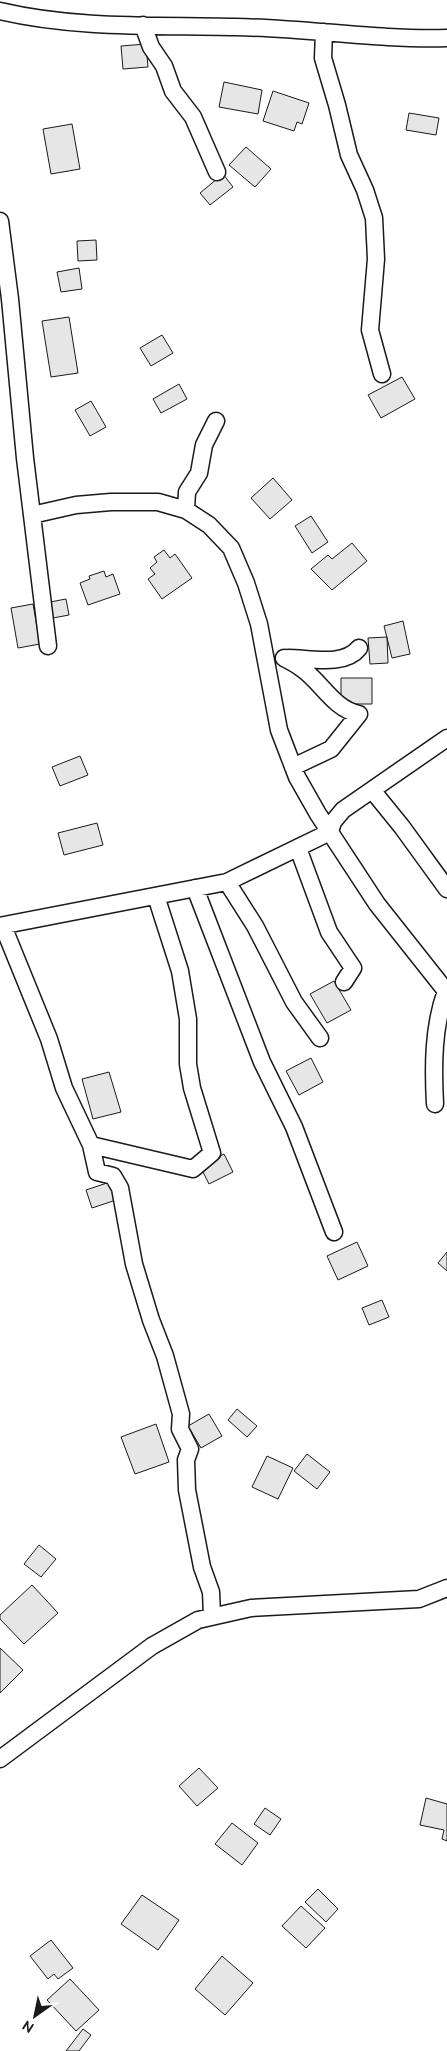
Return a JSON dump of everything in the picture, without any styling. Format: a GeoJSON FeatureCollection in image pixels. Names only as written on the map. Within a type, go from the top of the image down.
{"type":"FeatureCollection","features":[{"type":"Feature","properties":{"kind":"street"},"geometry":{"type":"LineString","coordinates":[[0,11],[34,19],[143,26],[236,26],[408,39],[447,38]]}},
{"type":"Feature","properties":{"kind":"street"},"geometry":{"type":"LineString","coordinates":[[143,26],[151,47],[164,66],[173,91],[193,117],[217,172]]}},
{"type":"Feature","properties":{"kind":"street"},"geometry":{"type":"LineString","coordinates":[[324,32],[323,58],[338,105],[349,155],[365,190],[374,218],[376,259],[370,330],[382,374]]}},
{"type":"Feature","properties":{"kind":"street"},"geometry":{"type":"LineString","coordinates":[[0,220],[48,646]]}},
{"type":"Feature","properties":{"kind":"street"},"geometry":{"type":"LineString","coordinates":[[186,510],[187,492],[199,473],[204,445],[216,421]]}},
{"type":"Feature","properties":{"kind":"street"},"geometry":{"type":"LineString","coordinates":[[32,514],[76,505],[119,501],[158,502],[186,510],[209,525],[231,548],[246,583],[259,624],[278,730],[293,768],[330,832],[378,904],[446,991],[440,1008],[433,1070],[435,1104]]}},
{"type":"Feature","properties":{"kind":"street"},"geometry":{"type":"LineString","coordinates":[[268,668],[284,658],[339,659],[353,655],[359,648]]}},
{"type":"Feature","properties":{"kind":"street"},"geometry":{"type":"LineString","coordinates":[[284,658],[303,668],[338,704],[350,712],[358,714],[330,749],[293,768]]}},
{"type":"Feature","properties":{"kind":"street"},"geometry":{"type":"LineString","coordinates":[[212,1616],[211,1592],[202,1567],[186,1490],[186,1460],[190,1449],[180,1429],[181,1414],[166,1356],[151,1320],[134,1264],[120,1188],[113,1176],[97,1172],[91,1145],[64,1088],[49,1039],[1,926],[227,882],[330,832],[333,822],[343,810],[444,745]]}},
{"type":"Feature","properties":{"kind":"street"},"geometry":{"type":"LineString","coordinates":[[372,790],[408,834],[447,889]]}},
{"type":"Feature","properties":{"kind":"street"},"geometry":{"type":"LineString","coordinates":[[298,848],[329,932],[353,968],[344,982]]}},
{"type":"Feature","properties":{"kind":"street"},"geometry":{"type":"LineString","coordinates":[[227,882],[255,926],[294,1002],[320,1038]]}},
{"type":"Feature","properties":{"kind":"street"},"geometry":{"type":"LineString","coordinates":[[195,888],[262,1062],[294,1127],[334,1232]]}},
{"type":"Feature","properties":{"kind":"street"},"geometry":{"type":"LineString","coordinates":[[91,1145],[193,1169],[212,1153],[192,1088],[188,1064],[188,1019],[180,971],[156,896]]}},
{"type":"Feature","properties":{"kind":"street"},"geometry":{"type":"LineString","coordinates":[[0,1759],[152,1646],[198,1620],[251,1608],[419,1599],[447,1588]]}},
{"type":"Feature","properties":{"kind":"building"},"geometry":{"type":"Polygon","coordinates":[[[146,44],[148,67],[123,69],[121,46],[146,44]]]}},
{"type":"Feature","properties":{"kind":"building"},"geometry":{"type":"Polygon","coordinates":[[[224,82],[262,90],[258,114],[219,107],[224,82]]]}},
{"type":"Feature","properties":{"kind":"building"},"geometry":{"type":"Polygon","coordinates":[[[273,91],[309,103],[302,124],[297,122],[294,131],[263,121],[273,91]]]}},
{"type":"Feature","properties":{"kind":"building"},"geometry":{"type":"Polygon","coordinates":[[[409,113],[439,118],[436,135],[406,130],[409,113]]]}},
{"type":"Feature","properties":{"kind":"building"},"geometry":{"type":"Polygon","coordinates":[[[72,124],[80,169],[51,174],[43,129],[72,124]]]}},
{"type":"Feature","properties":{"kind":"building"},"geometry":{"type":"Polygon","coordinates":[[[246,147],[271,169],[255,187],[229,165],[246,147]]]}},
{"type":"Feature","properties":{"kind":"building"},"geometry":{"type":"Polygon","coordinates":[[[223,174],[233,187],[210,205],[200,193],[223,174]]]}},
{"type":"Feature","properties":{"kind":"building"},"geometry":{"type":"Polygon","coordinates":[[[96,240],[97,260],[78,261],[77,241],[96,240]]]}},
{"type":"Feature","properties":{"kind":"building"},"geometry":{"type":"Polygon","coordinates":[[[79,268],[82,289],[61,292],[57,272],[79,268]]]}},
{"type":"Feature","properties":{"kind":"building"},"geometry":{"type":"Polygon","coordinates":[[[69,317],[78,373],[51,377],[42,321],[69,317]]]}},
{"type":"Feature","properties":{"kind":"building"},"geometry":{"type":"Polygon","coordinates":[[[162,335],[173,353],[151,366],[140,348],[162,335]]]}},
{"type":"Feature","properties":{"kind":"building"},"geometry":{"type":"Polygon","coordinates":[[[402,377],[415,399],[381,418],[368,395],[402,377]]]}},
{"type":"Feature","properties":{"kind":"building"},"geometry":{"type":"Polygon","coordinates":[[[179,384],[187,399],[161,413],[153,399],[179,384]]]}},
{"type":"Feature","properties":{"kind":"building"},"geometry":{"type":"Polygon","coordinates":[[[91,401],[106,427],[90,436],[75,410],[91,401]]]}},
{"type":"Feature","properties":{"kind":"building"},"geometry":{"type":"Polygon","coordinates":[[[273,478],[292,500],[270,519],[251,498],[273,478]]]}},
{"type":"Feature","properties":{"kind":"building"},"geometry":{"type":"Polygon","coordinates":[[[311,516],[328,542],[312,553],[295,526],[311,516]]]}},
{"type":"Feature","properties":{"kind":"building"},"geometry":{"type":"Polygon","coordinates":[[[352,543],[367,561],[332,590],[311,569],[328,555],[332,559],[352,543]]]}},
{"type":"Feature","properties":{"kind":"building"},"geometry":{"type":"Polygon","coordinates":[[[164,550],[170,558],[175,554],[192,578],[162,599],[148,579],[155,574],[150,568],[157,562],[154,557],[164,550]]]}},
{"type":"Feature","properties":{"kind":"building"},"geometry":{"type":"Polygon","coordinates":[[[104,571],[106,577],[113,574],[120,594],[88,605],[80,583],[90,579],[89,576],[104,571]]]}},
{"type":"Feature","properties":{"kind":"building"},"geometry":{"type":"Polygon","coordinates":[[[66,599],[69,615],[53,618],[50,602],[66,599]]]}},
{"type":"Feature","properties":{"kind":"building"},"geometry":{"type":"Polygon","coordinates":[[[33,604],[40,644],[18,648],[11,608],[33,604]]]}},
{"type":"Feature","properties":{"kind":"building"},"geometry":{"type":"Polygon","coordinates":[[[403,621],[410,654],[392,658],[384,626],[403,621]]]}},
{"type":"Feature","properties":{"kind":"building"},"geometry":{"type":"Polygon","coordinates":[[[387,637],[388,663],[370,664],[368,638],[387,637]]]}},
{"type":"Feature","properties":{"kind":"building"},"geometry":{"type":"Polygon","coordinates":[[[341,678],[372,678],[372,704],[341,704],[341,678]]]}},
{"type":"Feature","properties":{"kind":"building"},"geometry":{"type":"Polygon","coordinates":[[[80,756],[88,775],[60,786],[52,767],[80,756]]]}},
{"type":"Feature","properties":{"kind":"building"},"geometry":{"type":"Polygon","coordinates":[[[97,823],[103,845],[64,855],[58,833],[97,823]]]}},
{"type":"Feature","properties":{"kind":"building"},"geometry":{"type":"Polygon","coordinates":[[[334,981],[351,1010],[327,1023],[310,994],[334,981]]]}},
{"type":"Feature","properties":{"kind":"building"},"geometry":{"type":"Polygon","coordinates":[[[311,1058],[323,1082],[299,1095],[286,1071],[311,1058]]]}},
{"type":"Feature","properties":{"kind":"building"},"geometry":{"type":"Polygon","coordinates":[[[109,1072],[121,1112],[93,1119],[82,1079],[109,1072]]]}},
{"type":"Feature","properties":{"kind":"building"},"geometry":{"type":"Polygon","coordinates":[[[224,1154],[233,1172],[209,1184],[200,1166],[224,1154]]]}},
{"type":"Feature","properties":{"kind":"building"},"geometry":{"type":"Polygon","coordinates":[[[110,1182],[116,1200],[92,1208],[86,1190],[110,1182]]]}},
{"type":"Feature","properties":{"kind":"building"},"geometry":{"type":"Polygon","coordinates":[[[357,1242],[368,1266],[338,1280],[327,1256],[357,1242]]]}},
{"type":"Feature","properties":{"kind":"building"},"geometry":{"type":"Polygon","coordinates":[[[447,1252],[447,1271],[438,1263],[447,1252]]]}},
{"type":"Feature","properties":{"kind":"building"},"geometry":{"type":"Polygon","coordinates":[[[382,1300],[389,1317],[369,1325],[362,1308],[382,1300]]]}},
{"type":"Feature","properties":{"kind":"building"},"geometry":{"type":"Polygon","coordinates":[[[237,1409],[257,1426],[247,1437],[228,1420],[237,1409]]]}},
{"type":"Feature","properties":{"kind":"building"},"geometry":{"type":"Polygon","coordinates":[[[209,1414],[222,1436],[201,1448],[188,1426],[209,1414]]]}},
{"type":"Feature","properties":{"kind":"building"},"geometry":{"type":"Polygon","coordinates":[[[156,1424],[169,1462],[135,1474],[121,1437],[156,1424]]]}},
{"type":"Feature","properties":{"kind":"building"},"geometry":{"type":"Polygon","coordinates":[[[307,1454],[330,1472],[317,1489],[294,1471],[307,1454]]]}},
{"type":"Feature","properties":{"kind":"building"},"geometry":{"type":"Polygon","coordinates":[[[267,1456],[293,1468],[278,1499],[252,1487],[267,1456]]]}},
{"type":"Feature","properties":{"kind":"building"},"geometry":{"type":"Polygon","coordinates":[[[39,1545],[56,1559],[41,1577],[24,1564],[39,1545]]]}},
{"type":"Feature","properties":{"kind":"building"},"geometry":{"type":"Polygon","coordinates":[[[32,1585],[58,1613],[24,1644],[0,1619],[0,1615],[32,1585]]]}},
{"type":"Feature","properties":{"kind":"building"},"geometry":{"type":"Polygon","coordinates":[[[0,1648],[23,1670],[0,1693],[0,1648]]]}},
{"type":"Feature","properties":{"kind":"building"},"geometry":{"type":"Polygon","coordinates":[[[199,1768],[218,1788],[197,1806],[179,1786],[199,1768]]]}},
{"type":"Feature","properties":{"kind":"building"},"geometry":{"type":"Polygon","coordinates":[[[426,1798],[447,1804],[447,1841],[442,1839],[444,1830],[420,1825],[426,1798]]]}},
{"type":"Feature","properties":{"kind":"building"},"geometry":{"type":"Polygon","coordinates":[[[265,1808],[281,1819],[270,1835],[254,1824],[265,1808]]]}},
{"type":"Feature","properties":{"kind":"building"},"geometry":{"type":"Polygon","coordinates":[[[232,1823],[258,1843],[242,1865],[215,1844],[232,1823]]]}},
{"type":"Feature","properties":{"kind":"building"},"geometry":{"type":"Polygon","coordinates":[[[318,1889],[338,1909],[326,1922],[305,1902],[318,1889]]]}},
{"type":"Feature","properties":{"kind":"building"},"geometry":{"type":"Polygon","coordinates":[[[142,1895],[179,1920],[158,1950],[121,1924],[142,1895]]]}},
{"type":"Feature","properties":{"kind":"building"},"geometry":{"type":"Polygon","coordinates":[[[301,1906],[325,1928],[306,1948],[282,1926],[301,1906]]]}},
{"type":"Feature","properties":{"kind":"building"},"geometry":{"type":"Polygon","coordinates":[[[51,1940],[73,1968],[58,1979],[54,1974],[48,1979],[30,1956],[51,1940]]]}},
{"type":"Feature","properties":{"kind":"building"},"geometry":{"type":"Polygon","coordinates":[[[222,1956],[253,1983],[225,2015],[195,1989],[222,1956]]]}},
{"type":"Feature","properties":{"kind":"building"},"geometry":{"type":"Polygon","coordinates":[[[70,1979],[99,2010],[76,2031],[47,2000],[70,1979]]]}},
{"type":"Feature","properties":{"kind":"building"},"geometry":{"type":"Polygon","coordinates":[[[83,2029],[91,2035],[79,2051],[66,2051],[83,2029]]]}}]}
